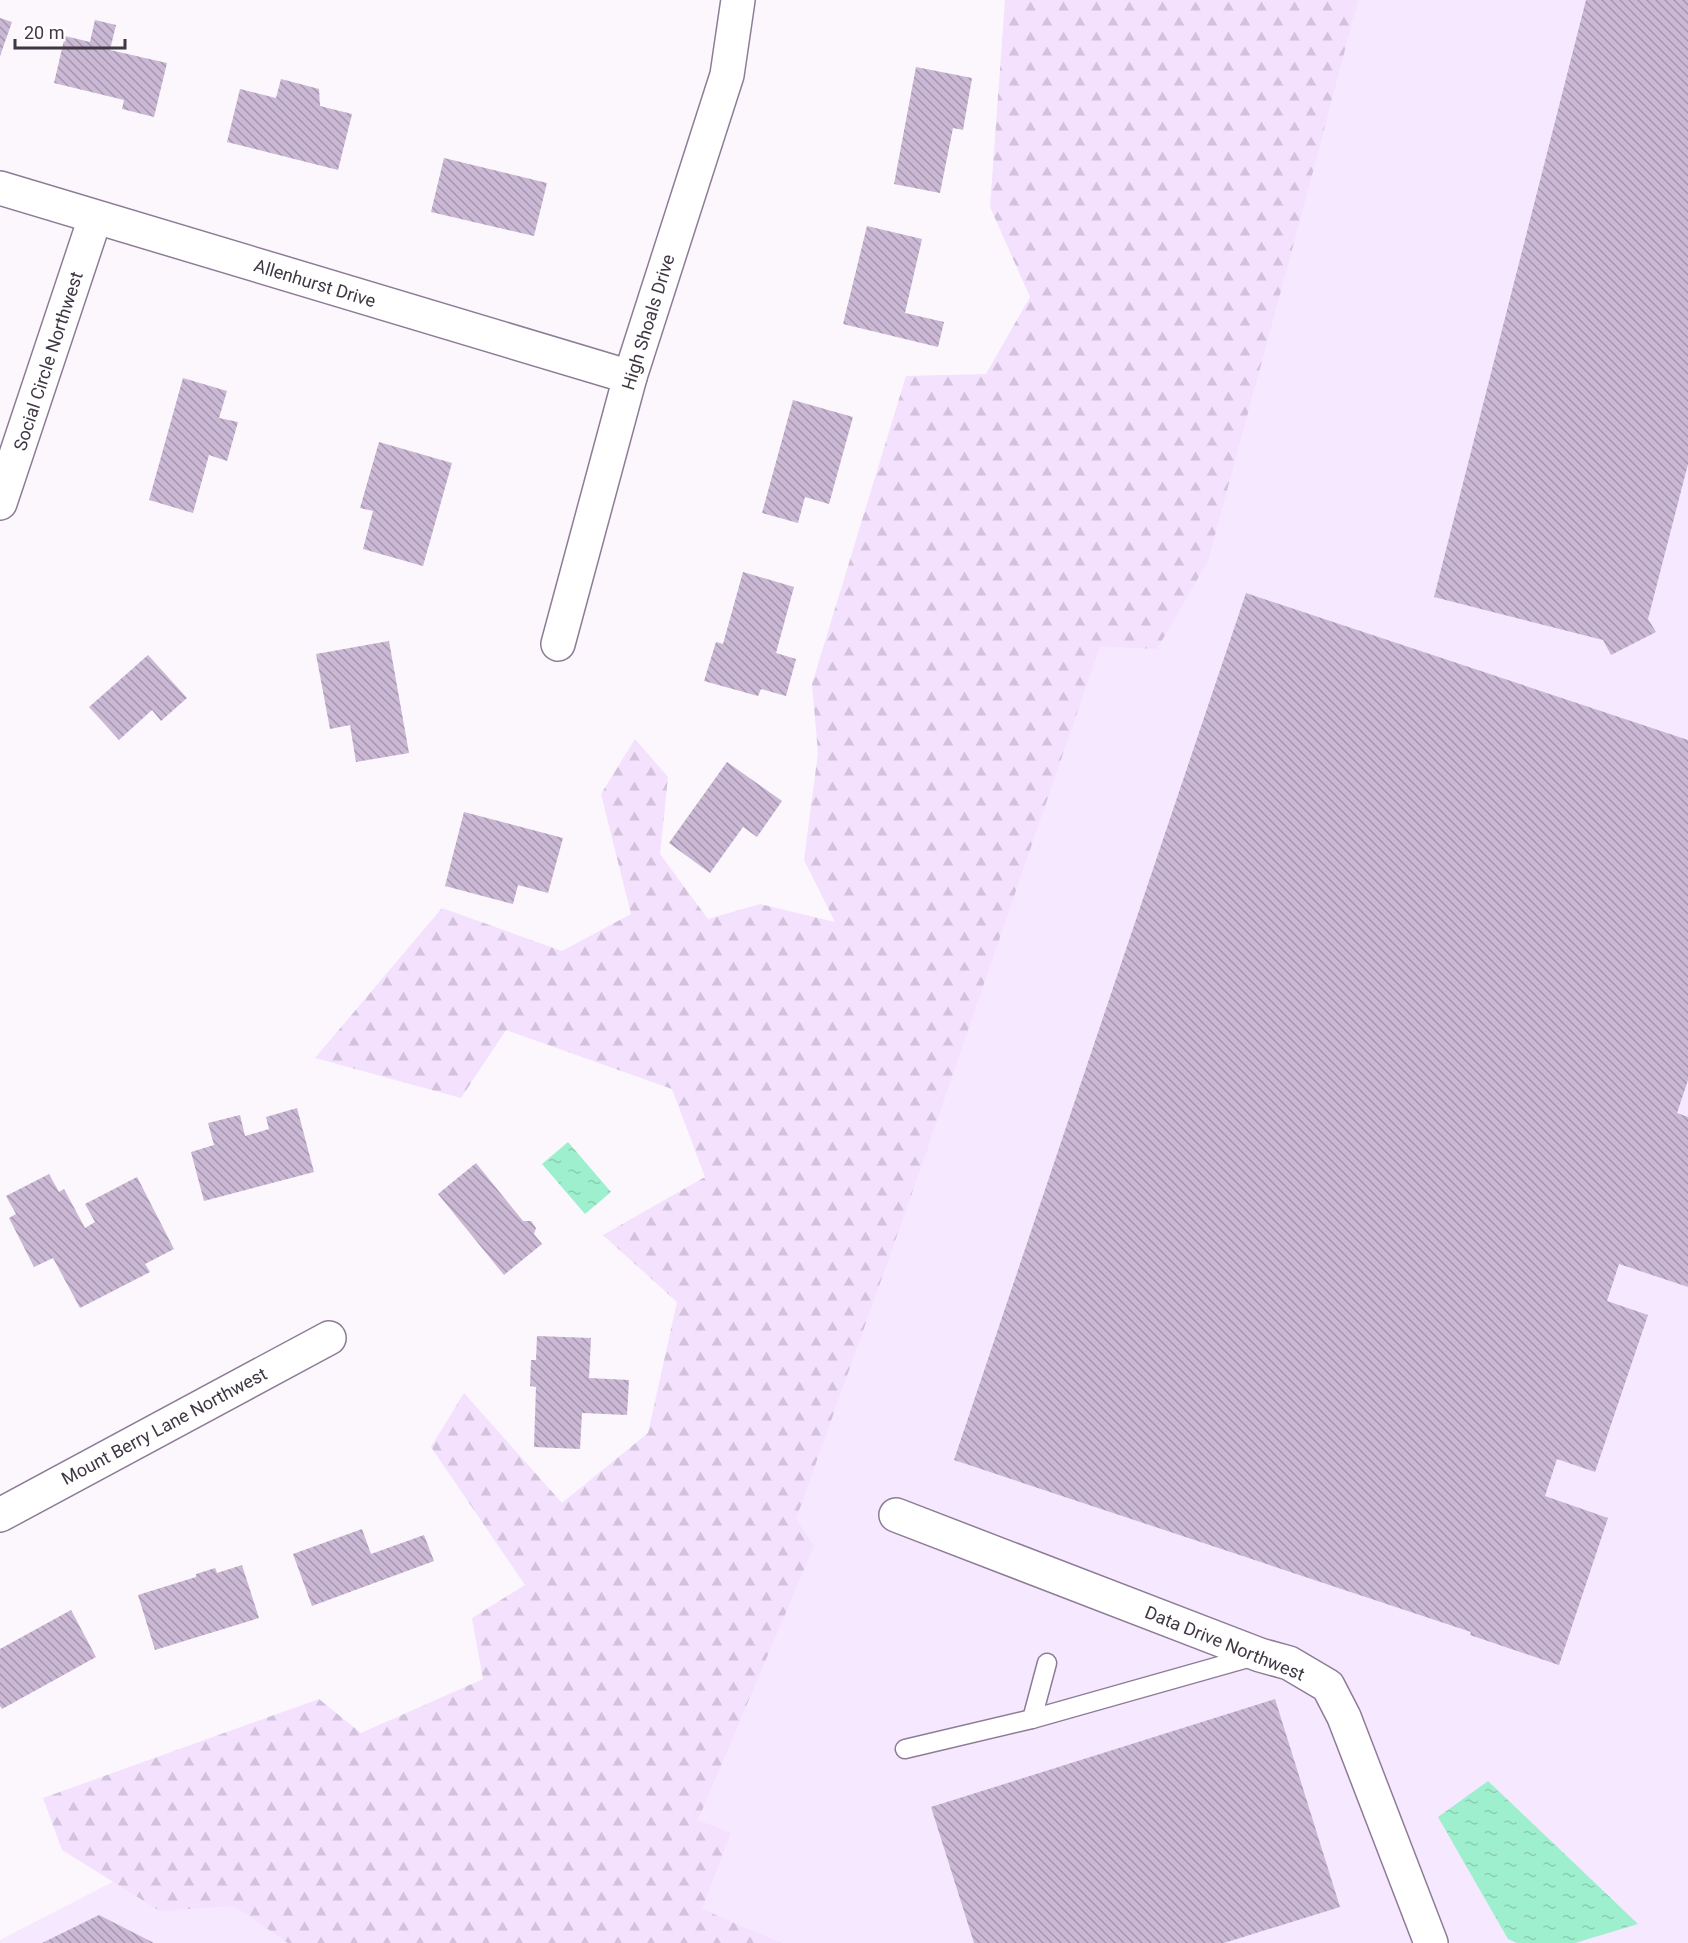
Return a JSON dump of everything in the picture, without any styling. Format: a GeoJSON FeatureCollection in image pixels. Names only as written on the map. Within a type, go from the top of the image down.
{"type":"FeatureCollection","features":[{"type":"Feature","properties":{"kind":"street","name":"High Shoals Drive"},"geometry":{"type":"LineString","coordinates":[[558,645],[630,377],[727,75],[738,0]]}},
{"type":"Feature","properties":{"kind":"street","name":"Allenhurst Drive"},"geometry":{"type":"LineString","coordinates":[[0,188],[630,377]]}},
{"type":"Feature","properties":{"kind":"street","name":"Social Circle Northwest"},"geometry":{"type":"LineString","coordinates":[[0,503],[95,218]]}},
{"type":"Feature","properties":{"kind":"street","name":"Mount Berry Lane Northwest"},"geometry":{"type":"LineString","coordinates":[[0,1515],[329,1338]]}},
{"type":"Feature","properties":{"kind":"street","name":"Data Drive Northwest"},"geometry":{"type":"LineString","coordinates":[[896,1515],[1288,1664],[1328,1686],[1344,1717],[1431,1943]]}},
{"type":"Feature","properties":{"kind":"lane"},"geometry":{"type":"LineString","coordinates":[[905,1749],[1032,1719],[1260,1655]]}},
{"type":"Feature","properties":{"kind":"lane"},"geometry":{"type":"LineString","coordinates":[[1032,1719],[1047,1663]]}},
{"type":"Feature","properties":{"kind":"shaded area"},"geometry":{"type":"Polygon","coordinates":[[[1140,0],[1688,0],[1688,1943],[0,1943],[0,1940],[624,1618],[1140,0]]]}},
{"type":"Feature","properties":{"kind":"green space"},"geometry":{"type":"Polygon","coordinates":[[[1005,0],[1358,0],[1208,561],[1157,649],[1100,646],[910,1199],[796,1519],[814,1546],[698,1820],[731,1833],[702,1909],[781,1943],[288,1943],[234,1906],[160,1911],[62,1850],[43,1798],[319,1699],[361,1733],[483,1679],[472,1618],[525,1585],[431,1447],[464,1393],[562,1503],[648,1433],[677,1302],[603,1235],[705,1177],[672,1089],[506,1030],[461,1098],[315,1058],[442,908],[562,951],[631,914],[601,794],[635,739],[668,777],[660,854],[708,919],[760,904],[835,922],[804,860],[818,753],[812,684],[906,376],[986,374],[1030,297],[990,207],[1005,0]]]}},
{"type":"Feature","properties":{"kind":"water"},"geometry":{"type":"Polygon","coordinates":[[[568,1142],[611,1192],[585,1214],[542,1164],[568,1142]]]}},
{"type":"Feature","properties":{"kind":"water"},"geometry":{"type":"Polygon","coordinates":[[[1488,1781],[1638,1924],[1575,1943],[1517,1943],[1508,1939],[1438,1817],[1488,1781]]]}},
{"type":"Feature","properties":{"kind":"building"},"geometry":{"type":"Polygon","coordinates":[[[1586,0],[1688,0],[1688,464],[1648,619],[1656,632],[1611,655],[1603,640],[1434,597],[1586,0]]]}},
{"type":"Feature","properties":{"kind":"building"},"geometry":{"type":"Polygon","coordinates":[[[0,18],[12,22],[0,56],[0,18]]]}},
{"type":"Feature","properties":{"kind":"building"},"geometry":{"type":"Polygon","coordinates":[[[95,20],[116,25],[110,50],[167,63],[154,117],[122,109],[124,100],[54,83],[65,36],[90,42],[95,20]]]}},
{"type":"Feature","properties":{"kind":"building"},"geometry":{"type":"Polygon","coordinates":[[[916,67],[972,78],[963,130],[953,128],[940,193],[894,184],[916,67]]]}},
{"type":"Feature","properties":{"kind":"building"},"geometry":{"type":"Polygon","coordinates":[[[281,79],[319,89],[320,106],[352,114],[338,170],[227,142],[240,89],[276,98],[281,79]]]}},
{"type":"Feature","properties":{"kind":"building"},"geometry":{"type":"Polygon","coordinates":[[[444,158],[547,183],[534,236],[431,212],[444,158]]]}},
{"type":"Feature","properties":{"kind":"building"},"geometry":{"type":"Polygon","coordinates":[[[867,226],[922,239],[905,313],[944,322],[938,347],[843,324],[867,226]]]}},
{"type":"Feature","properties":{"kind":"building"},"geometry":{"type":"Polygon","coordinates":[[[183,378],[227,391],[219,418],[238,422],[227,461],[209,455],[193,513],[149,500],[183,378]]]}},
{"type":"Feature","properties":{"kind":"building"},"geometry":{"type":"Polygon","coordinates":[[[793,400],[853,417],[829,504],[805,497],[798,523],[762,513],[793,400]]]}},
{"type":"Feature","properties":{"kind":"building"},"geometry":{"type":"Polygon","coordinates":[[[379,442],[452,463],[423,566],[363,549],[373,511],[360,508],[379,442]]]}},
{"type":"Feature","properties":{"kind":"building"},"geometry":{"type":"Polygon","coordinates":[[[743,572],[794,587],[776,653],[796,659],[786,696],[761,689],[758,696],[704,681],[716,642],[723,644],[743,572]]]}},
{"type":"Feature","properties":{"kind":"building"},"geometry":{"type":"Polygon","coordinates":[[[1246,593],[1688,740],[1688,1080],[1677,1113],[1688,1117],[1688,1287],[1619,1264],[1607,1301],[1648,1315],[1595,1472],[1557,1459],[1545,1496],[1608,1518],[1559,1665],[1470,1635],[1471,1632],[954,1460],[1246,593]]]}},
{"type":"Feature","properties":{"kind":"building"},"geometry":{"type":"Polygon","coordinates":[[[389,641],[409,753],[356,762],[350,725],[330,729],[316,654],[389,641]]]}},
{"type":"Feature","properties":{"kind":"building"},"geometry":{"type":"Polygon","coordinates":[[[148,655],[187,698],[161,721],[152,710],[119,740],[89,707],[148,655]]]}},
{"type":"Feature","properties":{"kind":"building"},"geometry":{"type":"Polygon","coordinates":[[[727,762],[782,801],[757,837],[743,827],[710,873],[669,843],[727,762]]]}},
{"type":"Feature","properties":{"kind":"building"},"geometry":{"type":"Polygon","coordinates":[[[464,812],[563,838],[548,893],[518,885],[513,904],[445,886],[464,812]]]}},
{"type":"Feature","properties":{"kind":"building"},"geometry":{"type":"Polygon","coordinates":[[[297,1108],[314,1172],[204,1201],[191,1152],[214,1145],[208,1123],[240,1115],[245,1136],[269,1129],[266,1117],[297,1108]]]}},
{"type":"Feature","properties":{"kind":"building"},"geometry":{"type":"Polygon","coordinates":[[[476,1163],[523,1221],[531,1221],[536,1228],[534,1234],[542,1244],[504,1275],[438,1194],[476,1163]]]}},
{"type":"Feature","properties":{"kind":"building"},"geometry":{"type":"Polygon","coordinates":[[[49,1174],[59,1192],[64,1189],[85,1228],[95,1222],[85,1204],[137,1177],[174,1249],[145,1264],[150,1272],[80,1308],[53,1258],[34,1267],[9,1218],[16,1214],[6,1196],[49,1174]]]}},
{"type":"Feature","properties":{"kind":"building"},"geometry":{"type":"Polygon","coordinates":[[[537,1336],[591,1338],[589,1378],[629,1380],[627,1415],[582,1413],[580,1449],[534,1447],[536,1387],[530,1386],[531,1360],[536,1360],[537,1336]]]}},
{"type":"Feature","properties":{"kind":"building"},"geometry":{"type":"Polygon","coordinates":[[[362,1529],[371,1554],[424,1535],[434,1561],[312,1606],[293,1554],[362,1529]]]}},
{"type":"Feature","properties":{"kind":"building"},"geometry":{"type":"Polygon","coordinates":[[[242,1565],[259,1618],[155,1650],[138,1595],[196,1577],[196,1574],[215,1568],[217,1573],[242,1565]]]}},
{"type":"Feature","properties":{"kind":"building"},"geometry":{"type":"Polygon","coordinates":[[[71,1610],[96,1657],[2,1709],[0,1706],[0,1649],[71,1610]]]}},
{"type":"Feature","properties":{"kind":"building"},"geometry":{"type":"Polygon","coordinates":[[[1275,1699],[1340,1907],[1224,1943],[974,1943],[931,1807],[1275,1699]]]}},
{"type":"Feature","properties":{"kind":"building"},"geometry":{"type":"Polygon","coordinates":[[[99,1915],[154,1943],[42,1943],[99,1915]]]}}]}
